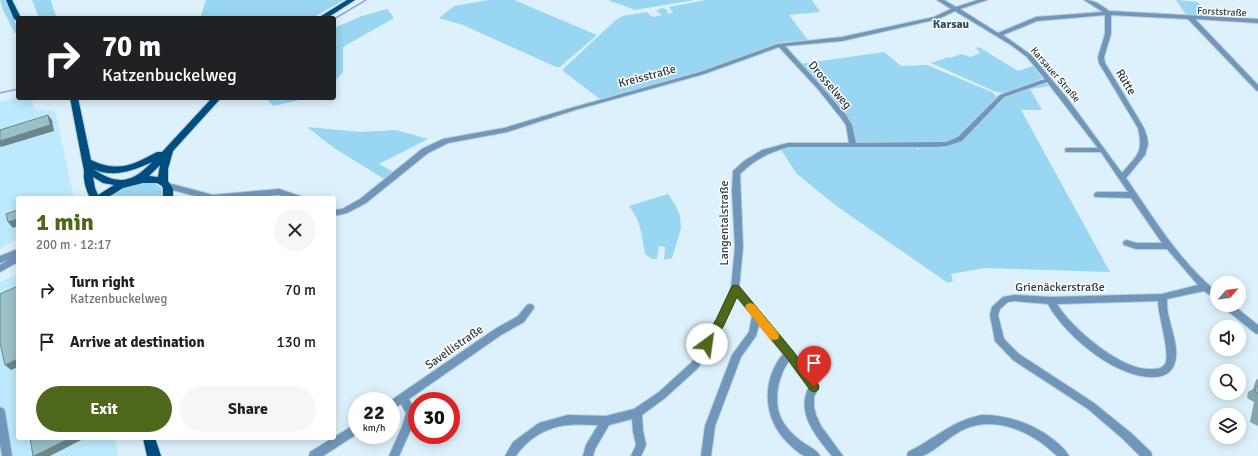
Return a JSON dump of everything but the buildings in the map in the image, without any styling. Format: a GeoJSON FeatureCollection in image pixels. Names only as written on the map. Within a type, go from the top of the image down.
{"type":"FeatureCollection","features":[{"type":"Feature","properties":{"kind":"main road"},"geometry":{"type":"LineString","coordinates":[[9,0],[17,16]]}},
{"type":"Feature","properties":{"kind":"main road"},"geometry":{"type":"LineString","coordinates":[[325,16],[352,0]]}},
{"type":"Feature","properties":{"kind":"main road"},"geometry":{"type":"LineString","coordinates":[[74,100],[88,167],[89,183],[94,196]]}},
{"type":"Feature","properties":{"kind":"main road"},"geometry":{"type":"LineString","coordinates":[[138,180],[147,173],[215,100]]}},
{"type":"Feature","properties":{"kind":"main road"},"geometry":{"type":"LineString","coordinates":[[88,167],[113,170],[126,168],[148,161],[171,148]]}},
{"type":"Feature","properties":{"kind":"main road"},"geometry":{"type":"LineString","coordinates":[[169,196],[170,192],[165,184],[163,169],[171,148]]}},
{"type":"Feature","properties":{"kind":"main road"},"geometry":{"type":"LineString","coordinates":[[88,167],[111,182],[126,183]]}},
{"type":"Feature","properties":{"kind":"main road"},"geometry":{"type":"LineString","coordinates":[[104,196],[113,189],[126,183],[138,180],[152,179],[165,184]]}},
{"type":"Feature","properties":{"kind":"main road"},"geometry":{"type":"LineString","coordinates":[[149,440],[154,456]]}},
{"type":"Feature","properties":{"kind":"street","name":"Karsauer Straße"},"geometry":{"type":"LineString","coordinates":[[940,0],[998,35],[1029,56],[1065,100],[1112,162],[1169,246],[1210,291]]}},
{"type":"Feature","properties":{"kind":"street","name":"Kreisstraße"},"geometry":{"type":"LineString","coordinates":[[336,213],[344,211],[363,201],[425,151],[446,141],[505,130],[573,109],[697,75],[780,45],[842,39],[868,34],[936,18],[955,9],[984,0]]}},
{"type":"Feature","properties":{"kind":"street"},"geometry":{"type":"LineString","coordinates":[[1087,0],[1099,6],[1108,13]]}},
{"type":"Feature","properties":{"kind":"street","name":"Forststraße"},"geometry":{"type":"LineString","coordinates":[[998,35],[1036,19],[1108,13],[1258,21]]}},
{"type":"Feature","properties":{"kind":"street","name":"Rütte"},"geometry":{"type":"LineString","coordinates":[[1108,13],[1108,34],[1101,57],[1102,63],[1141,128],[1145,140],[1144,150],[1124,176],[1122,176]]}},
{"type":"Feature","properties":{"kind":"street"},"geometry":{"type":"LineString","coordinates":[[1190,18],[1258,89]]}},
{"type":"Feature","properties":{"kind":"street","name":"Drosselweg"},"geometry":{"type":"LineString","coordinates":[[780,45],[844,117],[849,125],[853,144]]}},
{"type":"Feature","properties":{"kind":"street","name":"Langentalstraße"},"geometry":{"type":"LineString","coordinates":[[510,456],[517,445],[538,428],[568,420],[606,420],[637,413],[662,395],[695,365],[720,322],[735,289],[740,247],[736,173],[747,163],[765,152],[788,145],[935,145],[954,142],[960,139],[1002,96],[1048,80]]}},
{"type":"Feature","properties":{"kind":"street"},"geometry":{"type":"LineString","coordinates":[[1069,150],[1103,150]]}},
{"type":"Feature","properties":{"kind":"street"},"geometry":{"type":"LineString","coordinates":[[1112,162],[1130,168]]}},
{"type":"Feature","properties":{"kind":"street"},"geometry":{"type":"LineString","coordinates":[[165,184],[204,196]]}},
{"type":"Feature","properties":{"kind":"street"},"geometry":{"type":"LineString","coordinates":[[233,196],[279,192],[291,196]]}},
{"type":"Feature","properties":{"kind":"street"},"geometry":{"type":"LineString","coordinates":[[1098,195],[1134,195]]}},
{"type":"Feature","properties":{"kind":"street"},"geometry":{"type":"LineString","coordinates":[[1127,243],[1136,246],[1169,246]]}},
{"type":"Feature","properties":{"kind":"street"},"geometry":{"type":"LineString","coordinates":[[0,260],[16,253]]}},
{"type":"Feature","properties":{"kind":"street"},"geometry":{"type":"LineString","coordinates":[[0,269],[16,259]]}},
{"type":"Feature","properties":{"kind":"street","name":"Grienäckerstraße"},"geometry":{"type":"LineString","coordinates":[[1147,456],[1127,436],[1091,406],[1016,356],[1000,341],[994,314],[996,307],[999,303],[1006,299],[1014,298],[1051,301],[1162,297],[1205,287]]}},
{"type":"Feature","properties":{"kind":"street"},"geometry":{"type":"LineString","coordinates":[[735,289],[789,354],[814,387],[809,398],[810,414],[819,431],[838,456]]}},
{"type":"Feature","properties":{"kind":"street"},"geometry":{"type":"LineString","coordinates":[[1051,301],[1062,319],[1083,339],[1104,354],[1128,368],[1142,373],[1153,374],[1164,371],[1170,364],[1172,356],[1163,311],[1162,297]]}},
{"type":"Feature","properties":{"kind":"street","name":"Savellistraße"},"geometry":{"type":"LineString","coordinates":[[400,400],[498,332],[521,319],[530,308]]}},
{"type":"Feature","properties":{"kind":"street"},"geometry":{"type":"LineString","coordinates":[[1236,312],[1258,330]]}},
{"type":"Feature","properties":{"kind":"street"},"geometry":{"type":"LineString","coordinates":[[706,456],[710,426],[737,355],[753,333],[757,316]]}},
{"type":"Feature","properties":{"kind":"street"},"geometry":{"type":"LineString","coordinates":[[789,354],[784,360],[774,382],[773,401],[777,420],[790,439],[816,456]]}},
{"type":"Feature","properties":{"kind":"street"},"geometry":{"type":"LineString","coordinates":[[394,456],[407,427],[410,413],[403,398]]}},
{"type":"Feature","properties":{"kind":"street"},"geometry":{"type":"LineString","coordinates":[[0,412],[7,456]]}},
{"type":"Feature","properties":{"kind":"street"},"geometry":{"type":"LineString","coordinates":[[636,456],[641,445],[638,431],[637,413]]}},
{"type":"Feature","properties":{"kind":"street"},"geometry":{"type":"LineString","coordinates":[[912,456],[944,435],[971,422],[990,419],[1008,422],[1028,429],[1047,440],[1064,456]]}},
{"type":"Feature","properties":{"kind":"street"},"geometry":{"type":"LineString","coordinates":[[588,456],[590,448],[606,420]]}},
{"type":"Feature","properties":{"kind":"street"},"geometry":{"type":"LineString","coordinates":[[314,456],[348,434]]}},
{"type":"Feature","properties":{"kind":"shaded area"},"geometry":{"type":"Polygon","coordinates":[[[0,0],[5,0],[16,26],[16,33],[15,33],[3,10],[0,0]]]}},
{"type":"Feature","properties":{"kind":"shaded area"},"geometry":{"type":"Polygon","coordinates":[[[32,0],[51,0],[57,16],[38,16],[32,0]]]}},
{"type":"Feature","properties":{"kind":"shaded area"},"geometry":{"type":"Polygon","coordinates":[[[206,0],[344,0],[316,16],[201,16],[206,0]]]}},
{"type":"Feature","properties":{"kind":"shaded area"},"geometry":{"type":"Polygon","coordinates":[[[489,0],[514,0],[597,35],[560,67],[556,67],[463,25],[439,18],[454,6],[489,0]]]}},
{"type":"Feature","properties":{"kind":"shaded area"},"geometry":{"type":"Polygon","coordinates":[[[608,0],[694,0],[635,10],[608,0]]]}},
{"type":"Feature","properties":{"kind":"shaded area"},"geometry":{"type":"Polygon","coordinates":[[[706,0],[812,0],[820,12],[789,15],[808,40],[782,42],[708,69],[600,99],[563,71],[563,69],[617,19],[623,16],[647,12],[652,17],[662,15],[656,11],[662,8],[668,10],[667,14],[673,13],[669,7],[706,0]]]}},
{"type":"Feature","properties":{"kind":"shaded area"},"geometry":{"type":"Polygon","coordinates":[[[1176,0],[1198,2],[1207,18],[1187,16],[1176,0]]]}},
{"type":"Feature","properties":{"kind":"shaded area"},"geometry":{"type":"Polygon","coordinates":[[[387,9],[394,18],[343,47],[343,72],[336,80],[336,27],[362,16],[387,9]]]}},
{"type":"Feature","properties":{"kind":"shaded area"},"geometry":{"type":"Polygon","coordinates":[[[979,47],[1018,71],[1033,66],[1043,78],[1006,93],[996,92],[931,63],[961,54],[971,57],[980,53],[976,48],[979,47]]]}},
{"type":"Feature","properties":{"kind":"shaded area"},"geometry":{"type":"Polygon","coordinates":[[[884,52],[901,66],[927,65],[992,92],[997,97],[961,136],[950,142],[939,144],[862,144],[853,140],[852,132],[800,64],[884,52]]]}},
{"type":"Feature","properties":{"kind":"shaded area"},"geometry":{"type":"Polygon","coordinates":[[[1044,82],[1049,86],[1030,89],[1042,110],[1021,110],[1110,272],[984,268],[951,274],[953,281],[948,283],[835,205],[796,173],[780,148],[790,146],[909,146],[918,149],[921,146],[951,144],[1008,95],[1044,82]]]}},
{"type":"Feature","properties":{"kind":"shaded area"},"geometry":{"type":"Polygon","coordinates":[[[16,98],[16,100],[32,100],[34,109],[55,111],[73,194],[68,196],[16,196],[16,239],[0,249],[0,102],[16,98]]]}},
{"type":"Feature","properties":{"kind":"shaded area"},"geometry":{"type":"Polygon","coordinates":[[[268,100],[298,100],[296,101],[273,106],[268,100]]]}},
{"type":"Feature","properties":{"kind":"shaded area"},"geometry":{"type":"Polygon","coordinates":[[[307,127],[360,132],[396,130],[428,139],[379,164],[395,173],[386,180],[334,148],[307,127]]]}},
{"type":"Feature","properties":{"kind":"shaded area"},"geometry":{"type":"Polygon","coordinates":[[[137,183],[152,183],[161,188],[163,192],[162,196],[109,196],[121,188],[137,183]]]}},
{"type":"Feature","properties":{"kind":"shaded area"},"geometry":{"type":"Polygon","coordinates":[[[668,194],[676,206],[680,216],[681,228],[672,258],[664,260],[665,247],[659,246],[657,259],[652,259],[645,254],[639,223],[629,206],[668,194]]]}},
{"type":"Feature","properties":{"kind":"shaded area"},"geometry":{"type":"Polygon","coordinates":[[[16,276],[16,440],[115,440],[119,456],[0,456],[0,282],[16,276]]]}},
{"type":"Feature","properties":{"kind":"waterway"},"geometry":{"type":"LineString","coordinates":[[336,18],[366,0]]}},
{"type":"Feature","properties":{"kind":"waterway"},"geometry":{"type":"LineString","coordinates":[[0,93],[16,89]]}},
{"type":"Feature","properties":{"kind":"slow traffic"},"geometry":{"type":"LineString","coordinates":[[750,307],[774,336]]}},
{"type":"Feature","properties":{"kind":"district","name":"Karsau"},"geometry":{"type":"Point","coordinates":[951,24]}},
{"type":"Feature","properties":{"kind":"route"},"geometry":{"type":"LineString","coordinates":[[707,344],[720,322],[735,289],[789,354],[814,387]]}}]}
